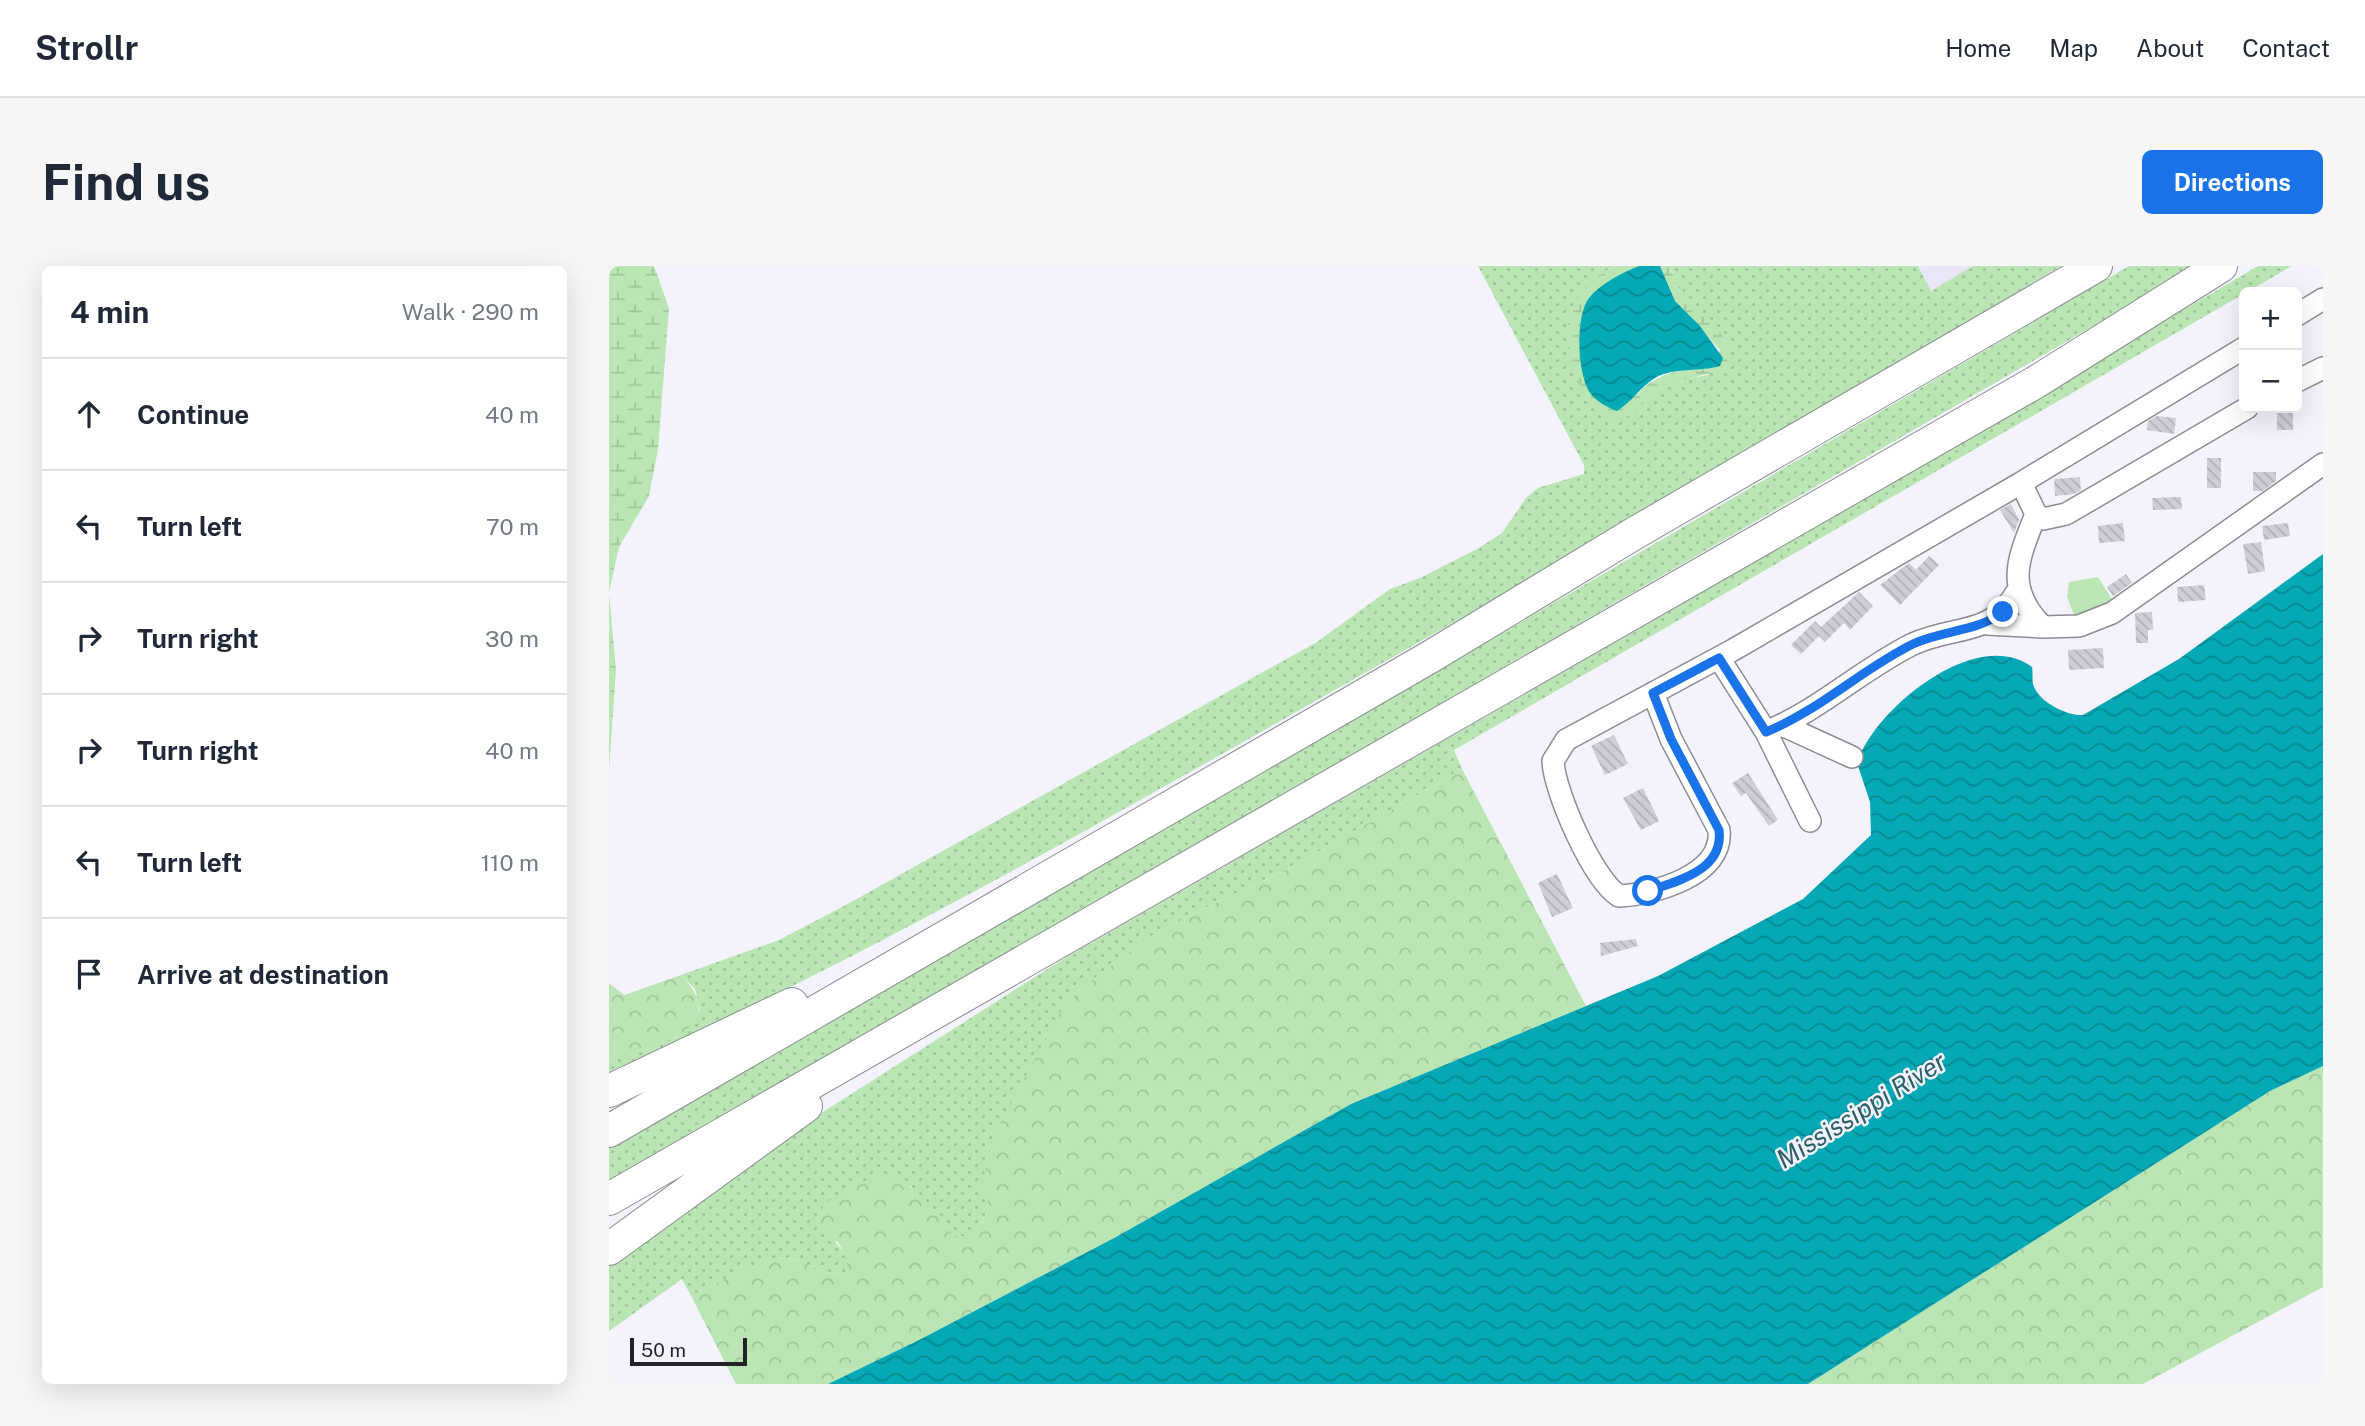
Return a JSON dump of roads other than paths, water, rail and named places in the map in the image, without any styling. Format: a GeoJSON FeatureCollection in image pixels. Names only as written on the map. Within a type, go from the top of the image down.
{"type":"FeatureCollection","features":[{"type":"Feature","properties":{"kind":"highway"},"geometry":{"type":"LineString","coordinates":[[609,1131],[2096,266]]}},
{"type":"Feature","properties":{"kind":"highway"},"geometry":{"type":"LineString","coordinates":[[609,1199],[2036,382],[2221,266]]}},
{"type":"Feature","properties":{"kind":"highway"},"geometry":{"type":"LineString","coordinates":[[609,1091],[992,909]]}},
{"type":"Feature","properties":{"kind":"highway"},"geometry":{"type":"LineString","coordinates":[[609,1249],[748,1146],[1021,964]]}},
{"type":"Feature","properties":{"kind":"lane"},"geometry":{"type":"LineString","coordinates":[[2302,312],[2323,299]]}},
{"type":"Feature","properties":{"kind":"lane"},"geometry":{"type":"LineString","coordinates":[[1653,693],[1671,739],[1719,830],[1720,842],[1710,862],[1698,871],[1648,891],[1619,896],[1609,890],[1597,875],[1557,790],[1553,761],[1566,740],[1653,693],[1719,658],[2021,483],[2241,350]]}},
{"type":"Feature","properties":{"kind":"lane"},"geometry":{"type":"LineString","coordinates":[[2302,378],[2323,368]]}},
{"type":"Feature","properties":{"kind":"lane"},"geometry":{"type":"LineString","coordinates":[[2021,483],[2036,514],[2043,519],[2066,514],[2239,413]]}},
{"type":"Feature","properties":{"kind":"lane"},"geometry":{"type":"LineString","coordinates":[[1774,729],[1912,645],[1944,633],[1987,624],[2079,626],[2112,612],[2323,464]]}},
{"type":"Feature","properties":{"kind":"lane"},"geometry":{"type":"LineString","coordinates":[[2036,514],[2017,566],[2018,590],[2026,609],[2042,627]]}},
{"type":"Feature","properties":{"kind":"lane"},"geometry":{"type":"LineString","coordinates":[[1987,624],[2010,604],[2018,590]]}},
{"type":"Feature","properties":{"kind":"lane"},"geometry":{"type":"LineString","coordinates":[[1719,658],[1774,729],[1810,821]]}},
{"type":"Feature","properties":{"kind":"lane"},"geometry":{"type":"LineString","coordinates":[[1774,729],[1852,757]]}},
{"type":"Feature","properties":{"kind":"water"},"geometry":{"type":"Polygon","coordinates":[[[1639,266],[1660,266],[1675,301],[1700,326],[1723,358],[1720,366],[1670,372],[1655,378],[1617,411],[1595,399],[1586,384],[1580,359],[1581,318],[1584,306],[1599,288],[1639,266]]]}},
{"type":"Feature","properties":{"kind":"water","name":"Mississippi River"},"geometry":{"type":"Polygon","coordinates":[[[2323,554],[2323,1066],[2270,1091],[1808,1384],[828,1384],[919,1340],[1116,1237],[1351,1104],[1658,976],[1803,899],[1871,835],[1870,802],[1857,763],[1867,742],[1884,719],[1930,679],[1957,665],[1984,657],[2009,657],[2032,667],[2036,691],[2047,702],[2061,710],[2083,715],[2179,659],[2323,554]]]}}]}
